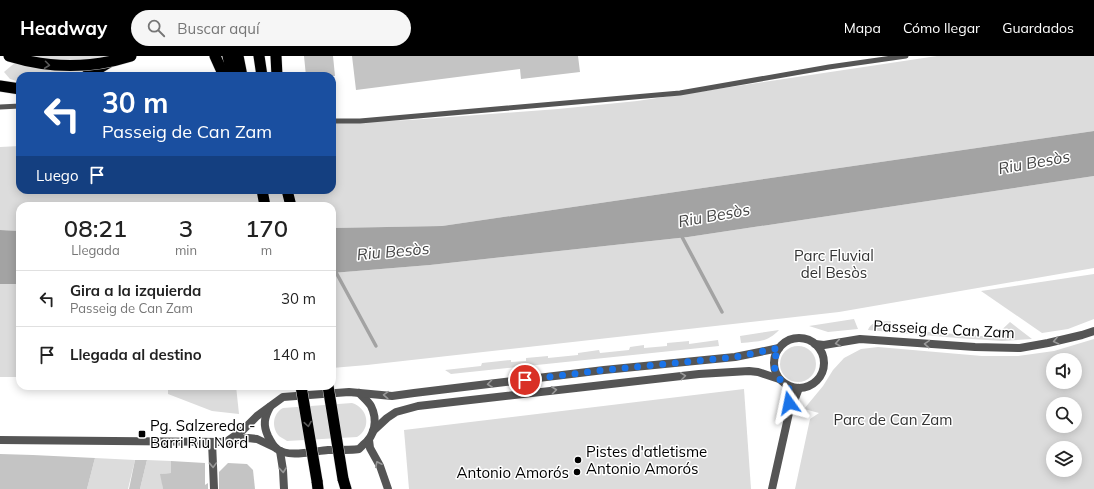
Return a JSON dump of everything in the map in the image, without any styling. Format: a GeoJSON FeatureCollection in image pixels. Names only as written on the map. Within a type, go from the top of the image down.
{"type":"FeatureCollection","features":[{"type":"Feature","properties":{"kind":"highway"},"geometry":{"type":"LineString","coordinates":[[9,56],[36,63],[69,66],[110,62],[131,56]]}},
{"type":"Feature","properties":{"kind":"highway"},"geometry":{"type":"LineString","coordinates":[[93,72],[106,65],[117,56]]}},
{"type":"Feature","properties":{"kind":"highway"},"geometry":{"type":"LineString","coordinates":[[215,56],[222,72]]}},
{"type":"Feature","properties":{"kind":"highway"},"geometry":{"type":"LineString","coordinates":[[228,56],[231,72]]}},
{"type":"Feature","properties":{"kind":"highway"},"geometry":{"type":"LineString","coordinates":[[238,56],[241,72]]}},
{"type":"Feature","properties":{"kind":"highway"},"geometry":{"type":"LineString","coordinates":[[259,56],[261,72]]}},
{"type":"Feature","properties":{"kind":"highway"},"geometry":{"type":"LineString","coordinates":[[276,56],[277,72]]}},
{"type":"Feature","properties":{"kind":"highway"},"geometry":{"type":"LineString","coordinates":[[0,86],[16,88]]}},
{"type":"Feature","properties":{"kind":"highway"},"geometry":{"type":"LineString","coordinates":[[302,390],[317,486]]}},
{"type":"Feature","properties":{"kind":"highway"},"geometry":{"type":"LineString","coordinates":[[329,390],[344,486]]}},
{"type":"Feature","properties":{"kind":"street","name":"Passeig de Can Zam"},"geometry":{"type":"LineString","coordinates":[[815,344],[824,345],[860,339],[975,347],[1020,348],[1048,343],[1094,331]]}},
{"type":"Feature","properties":{"kind":"street"},"geometry":{"type":"LineString","coordinates":[[373,431],[386,418],[396,412],[418,406],[699,374],[749,371],[758,372],[779,379],[788,386],[802,388],[814,383],[820,377],[824,367],[824,359],[821,351],[815,344],[806,340],[796,338],[786,342],[776,352],[774,365],[779,379]]}},
{"type":"Feature","properties":{"kind":"street"},"geometry":{"type":"LineString","coordinates":[[226,442],[283,397],[350,392],[392,396],[604,370],[735,357],[779,348]]}},
{"type":"Feature","properties":{"kind":"street"},"geometry":{"type":"LineString","coordinates":[[788,386],[790,392],[789,413]]}},
{"type":"Feature","properties":{"kind":"street"},"geometry":{"type":"LineString","coordinates":[[772,489],[789,413],[799,388]]}},
{"type":"Feature","properties":{"kind":"street"},"geometry":{"type":"LineString","coordinates":[[359,393],[369,402],[372,407],[375,419],[370,440],[370,448],[380,466],[388,489]]}},
{"type":"Feature","properties":{"kind":"street"},"geometry":{"type":"LineString","coordinates":[[271,405],[264,419],[264,424],[266,432],[278,449],[283,470],[284,489]]}},
{"type":"Feature","properties":{"kind":"street"},"geometry":{"type":"LineString","coordinates":[[0,440],[226,442],[248,438],[257,439],[292,454],[359,449],[370,440]]}},
{"type":"Feature","properties":{"kind":"street"},"geometry":{"type":"LineString","coordinates":[[212,442],[214,489]]}},
{"type":"Feature","properties":{"kind":"lane"},"geometry":{"type":"LineString","coordinates":[[336,121],[680,93],[829,67],[906,56]]}},
{"type":"Feature","properties":{"kind":"lane"},"geometry":{"type":"LineString","coordinates":[[0,107],[16,106]]}},
{"type":"Feature","properties":{"kind":"green space"},"geometry":{"type":"Polygon","coordinates":[[[23,56],[107,56],[98,63],[80,72],[16,72],[16,81],[10,79],[4,72],[23,56]]]}},
{"type":"Feature","properties":{"kind":"green space"},"geometry":{"type":"Polygon","coordinates":[[[937,56],[1094,56],[1094,131],[442,226],[336,228],[336,202],[16,202],[16,231],[0,230],[0,147],[16,146],[16,194],[336,194],[336,123],[410,120],[558,109],[637,101],[937,56]]]}},
{"type":"Feature","properties":{"kind":"green space","name":"Parc Fluvial del Besòs"},"geometry":{"type":"Polygon","coordinates":[[[1094,176],[1094,268],[839,312],[336,368],[336,273],[430,265],[688,237],[1094,176]]]}},
{"type":"Feature","properties":{"kind":"green space"},"geometry":{"type":"Polygon","coordinates":[[[1094,274],[1094,319],[1068,329],[1042,333],[981,291],[1094,274]]]}},
{"type":"Feature","properties":{"kind":"green space"},"geometry":{"type":"Polygon","coordinates":[[[0,284],[16,284],[16,377],[0,377],[0,284]]]}},
{"type":"Feature","properties":{"kind":"green space"},"geometry":{"type":"Polygon","coordinates":[[[854,319],[858,329],[828,332],[809,326],[854,319]]]}},
{"type":"Feature","properties":{"kind":"green space"},"geometry":{"type":"Polygon","coordinates":[[[891,321],[891,329],[994,337],[1010,322],[1032,339],[1002,341],[868,330],[875,323],[891,321]]]}},
{"type":"Feature","properties":{"kind":"green space"},"geometry":{"type":"Polygon","coordinates":[[[779,330],[766,339],[741,343],[740,336],[779,330]]]}},
{"type":"Feature","properties":{"kind":"green space","name":"Parc de Can Zam"},"geometry":{"type":"Polygon","coordinates":[[[1094,339],[1094,489],[795,489],[810,419],[819,413],[804,409],[823,386],[833,370],[844,358],[861,349],[878,347],[982,356],[1018,356],[1054,351],[1094,339]]]}},
{"type":"Feature","properties":{"kind":"green space"},"geometry":{"type":"Polygon","coordinates":[[[718,340],[719,346],[451,374],[445,370],[481,366],[482,363],[511,360],[511,362],[526,361],[526,358],[548,356],[548,358],[578,355],[578,353],[599,350],[600,353],[629,350],[630,347],[644,345],[644,348],[667,346],[667,343],[689,341],[689,344],[718,340]]]}},
{"type":"Feature","properties":{"kind":"green space"},"geometry":{"type":"Polygon","coordinates":[[[802,346],[811,351],[815,357],[815,371],[811,377],[802,382],[794,382],[785,377],[781,371],[780,360],[785,351],[791,347],[802,346]]]}},
{"type":"Feature","properties":{"kind":"green space","name":"Pistes d'atletisme Antonio Amorós"},"geometry":{"type":"Polygon","coordinates":[[[744,389],[751,489],[409,489],[404,430],[744,389]]]}},
{"type":"Feature","properties":{"kind":"green space"},"geometry":{"type":"Polygon","coordinates":[[[168,390],[236,390],[239,414],[212,411],[168,394],[168,390]]]}},
{"type":"Feature","properties":{"kind":"green space"},"geometry":{"type":"Polygon","coordinates":[[[352,403],[362,409],[366,418],[365,429],[357,437],[287,441],[276,432],[274,420],[277,413],[283,408],[352,403]]]}},
{"type":"Feature","properties":{"kind":"green space"},"geometry":{"type":"Polygon","coordinates":[[[95,458],[135,460],[128,489],[87,489],[95,458]]]}},
{"type":"Feature","properties":{"kind":"green space"},"geometry":{"type":"Polygon","coordinates":[[[147,460],[171,461],[171,473],[161,474],[163,489],[140,489],[147,460]]]}},
{"type":"Feature","properties":{"kind":"water","name":"Riu Besòs"},"geometry":{"type":"Polygon","coordinates":[[[1094,131],[1094,176],[688,237],[430,265],[336,273],[336,228],[442,226],[1094,131]]]}},
{"type":"Feature","properties":{"kind":"water"},"geometry":{"type":"Polygon","coordinates":[[[0,230],[16,231],[16,284],[0,284],[0,230]]]}},
{"type":"Feature","properties":{"kind":"building"},"geometry":{"type":"Polygon","coordinates":[[[304,56],[333,56],[335,72],[306,72],[304,56]]]}},
{"type":"Feature","properties":{"kind":"building"},"geometry":{"type":"Polygon","coordinates":[[[352,56],[578,56],[580,72],[521,79],[520,69],[356,90],[352,56]]]}},
{"type":"Feature","properties":{"kind":"building"},"geometry":{"type":"Polygon","coordinates":[[[0,454],[95,458],[87,489],[0,489],[0,454]]]}},
{"type":"Feature","properties":{"kind":"building"},"geometry":{"type":"Polygon","coordinates":[[[135,460],[147,460],[140,489],[129,489],[135,460]]]}},
{"type":"Feature","properties":{"kind":"building"},"geometry":{"type":"Polygon","coordinates":[[[171,461],[205,463],[205,485],[208,483],[208,489],[163,489],[160,474],[171,473],[171,461]]]}},
{"type":"Feature","properties":{"kind":"building"},"geometry":{"type":"Polygon","coordinates":[[[228,463],[247,464],[253,470],[255,489],[219,489],[219,472],[228,463]]]}},
{"type":"Feature","properties":{"kind":"waterway","name":"Riu Besòs"},"geometry":{"type":"LineString","coordinates":[[681,235],[722,312]]}},
{"type":"Feature","properties":{"kind":"waterway"},"geometry":{"type":"LineString","coordinates":[[336,272],[376,346]]}},
{"type":"Feature","properties":{"kind":"place","name":"Pg. Salzereda - Barri Riu Nord"},"geometry":{"type":"Point","coordinates":[142,434]}},
{"type":"Feature","properties":{"kind":"place","name":"Pistes d'atletisme Antonio Amorós"},"geometry":{"type":"Point","coordinates":[578,460]}},
{"type":"Feature","properties":{"kind":"place","name":"Antonio Amorós"},"geometry":{"type":"Point","coordinates":[577,472]}},
{"type":"Feature","properties":{"kind":"route"},"geometry":{"type":"LineString","coordinates":[[525,380],[604,370],[735,357],[779,348],[776,352],[774,365],[779,379],[788,386],[790,392],[789,403]]}}]}
